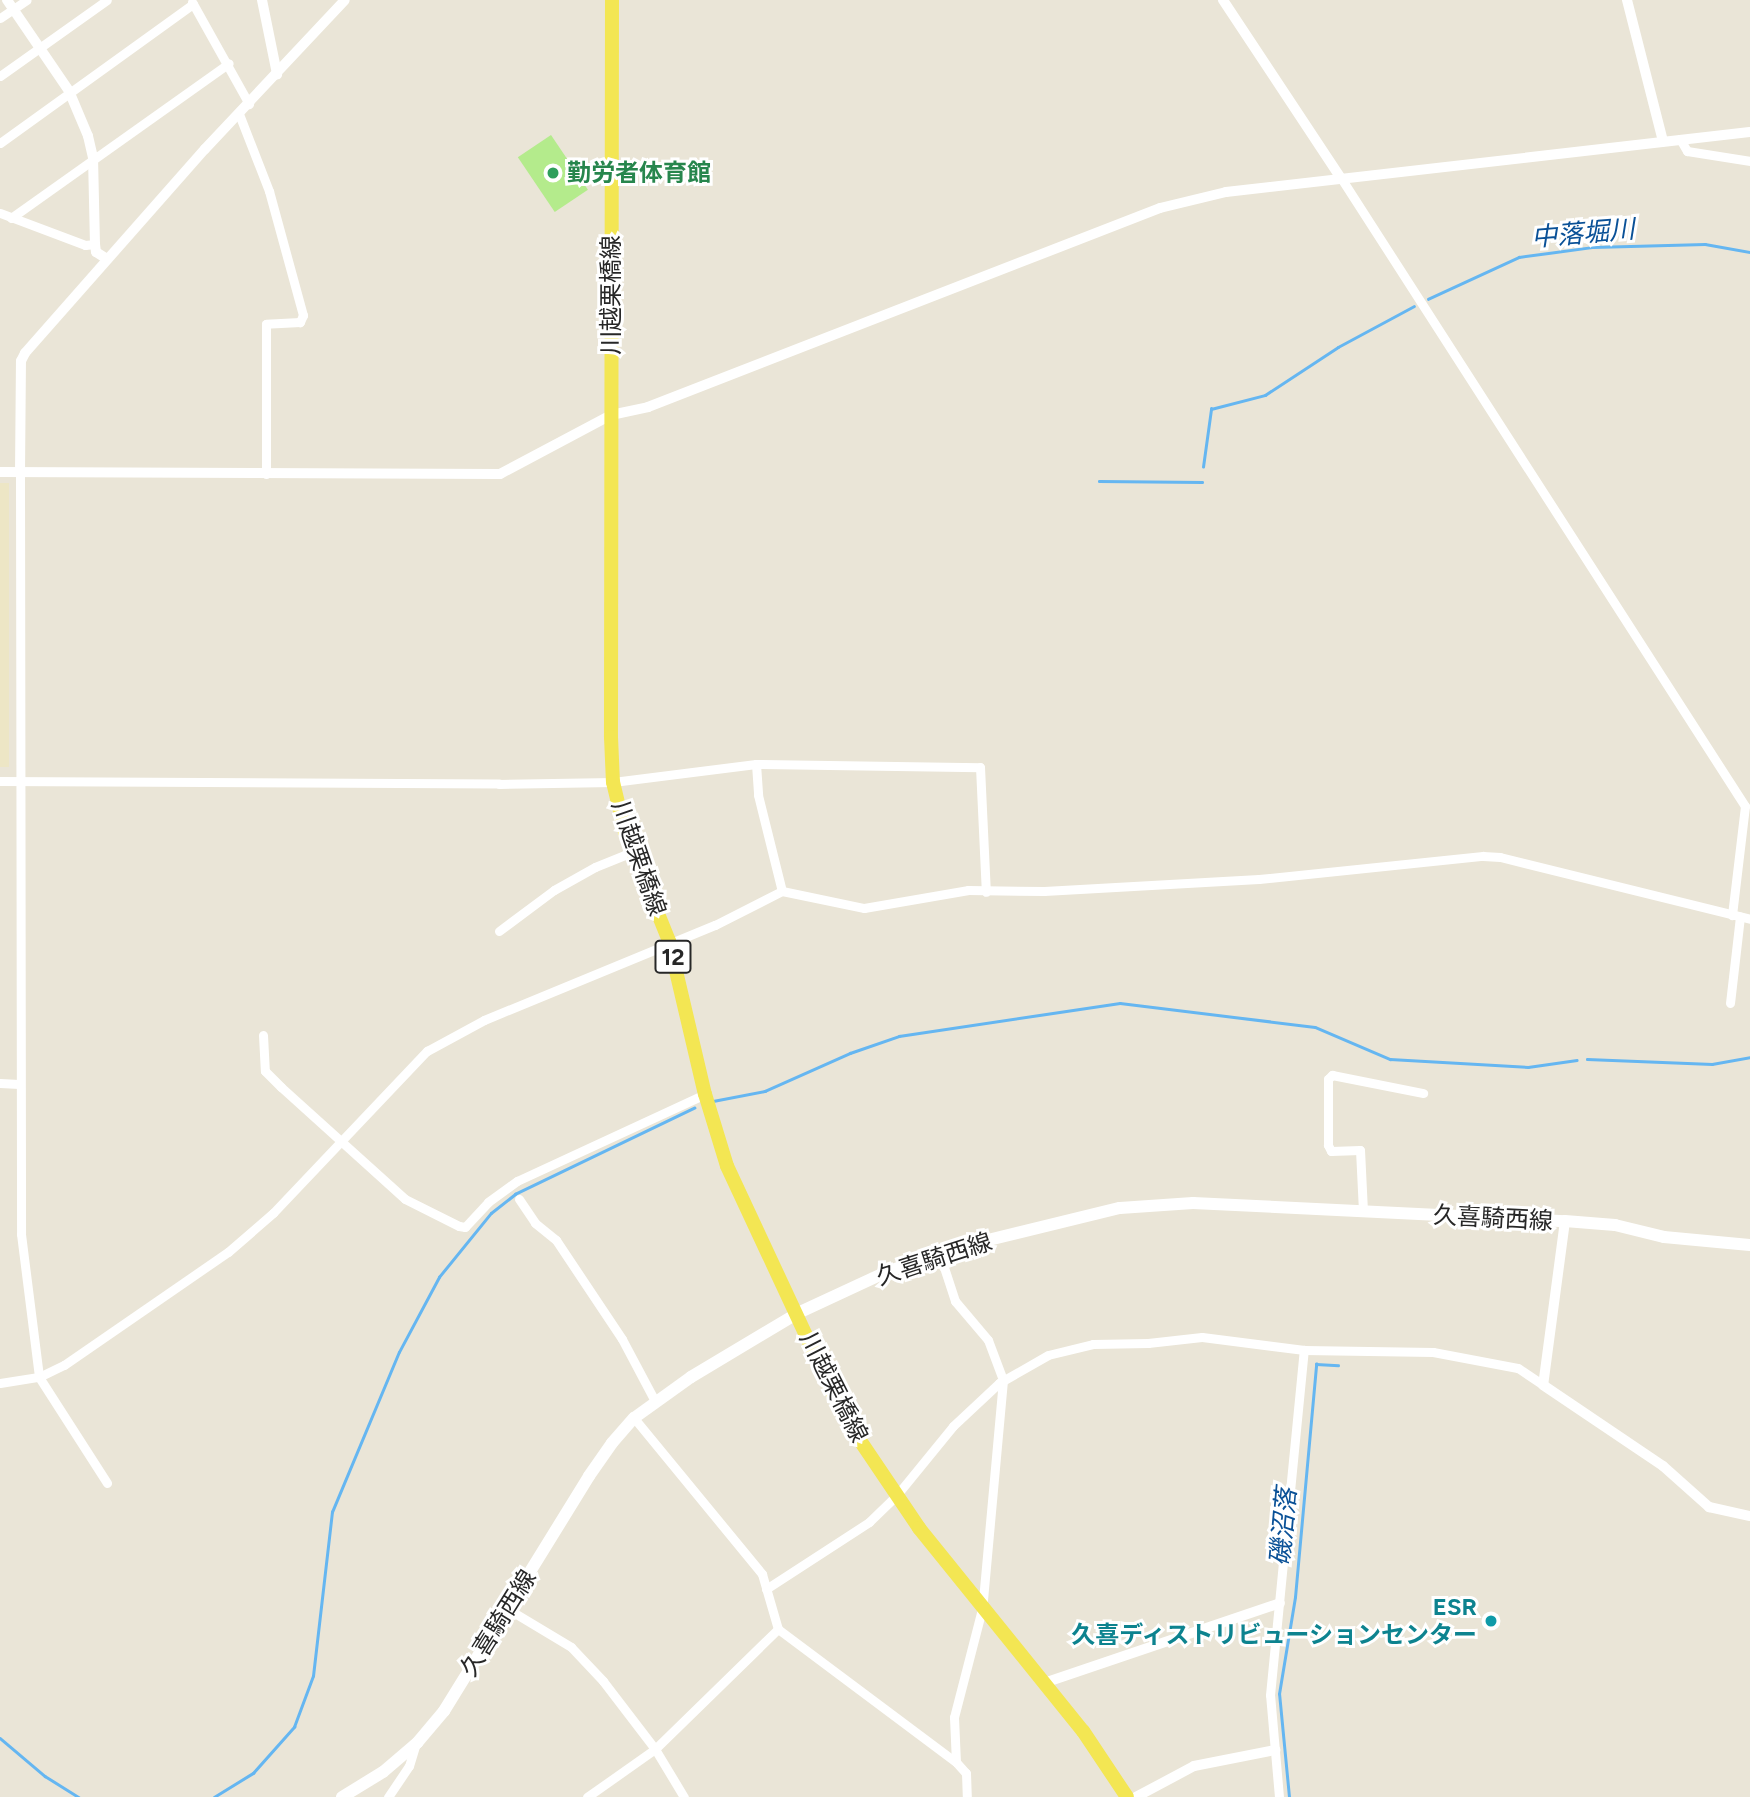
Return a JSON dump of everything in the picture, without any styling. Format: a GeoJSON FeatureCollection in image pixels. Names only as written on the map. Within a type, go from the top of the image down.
{"type":"FeatureCollection","features":[{"type":"Feature","properties":{"kind":"main road","name":"川越栗橋線"},"geometry":{"type":"LineString","coordinates":[[615,2],[611,415],[613,782],[632,852],[669,941],[705,1094],[738,1195],[798,1313],[835,1398],[896,1496],[982,1609],[1083,1731],[1127,1797]]}},
{"type":"Feature","properties":{"kind":"main road","name":"久喜騎西線"},"geometry":{"type":"LineString","coordinates":[[342,1797],[383,1772],[416,1742],[443,1711],[589,1476],[634,1418],[655,1401],[798,1313],[848,1288],[939,1252],[1120,1208],[1193,1203],[1565,1221],[1615,1225],[1664,1237],[1750,1245]]}},
{"type":"Feature","properties":{"kind":"street"},"geometry":{"type":"LineString","coordinates":[[0,18],[10,5],[27,0]]}},
{"type":"Feature","properties":{"kind":"street"},"geometry":{"type":"LineString","coordinates":[[0,76],[107,0]]}},
{"type":"Feature","properties":{"kind":"street"},"geometry":{"type":"LineString","coordinates":[[262,0],[277,74]]}},
{"type":"Feature","properties":{"kind":"street"},"geometry":{"type":"LineString","coordinates":[[107,1483],[39,1377],[20,1209],[22,357],[107,259],[345,0]]}},
{"type":"Feature","properties":{"kind":"street"},"geometry":{"type":"LineString","coordinates":[[1223,0],[1748,806],[1741,917],[1730,1003]]}},
{"type":"Feature","properties":{"kind":"street"},"geometry":{"type":"LineString","coordinates":[[1628,0],[1662,141]]}},
{"type":"Feature","properties":{"kind":"street"},"geometry":{"type":"LineString","coordinates":[[0,143],[192,2],[229,63],[249,104]]}},
{"type":"Feature","properties":{"kind":"street"},"geometry":{"type":"LineString","coordinates":[[10,5],[42,47],[69,92],[88,136],[93,157],[96,251],[107,259]]}},
{"type":"Feature","properties":{"kind":"street"},"geometry":{"type":"LineString","coordinates":[[10,218],[229,63]]}},
{"type":"Feature","properties":{"kind":"street"},"geometry":{"type":"LineString","coordinates":[[239,114],[269,191],[303,315],[300,322],[266,324],[266,474]]}},
{"type":"Feature","properties":{"kind":"street"},"geometry":{"type":"LineString","coordinates":[[0,472],[500,474],[611,415],[648,407],[1160,208],[1226,192],[1750,132]]}},
{"type":"Feature","properties":{"kind":"street"},"geometry":{"type":"LineString","coordinates":[[1679,139],[1687,151],[1750,161]]}},
{"type":"Feature","properties":{"kind":"street"},"geometry":{"type":"LineString","coordinates":[[0,213],[85,245],[95,244]]}},
{"type":"Feature","properties":{"kind":"street"},"geometry":{"type":"LineString","coordinates":[[756,764],[758,795],[782,891]]}},
{"type":"Feature","properties":{"kind":"street"},"geometry":{"type":"LineString","coordinates":[[0,781],[457,784],[613,782],[756,764],[980,767],[986,892]]}},
{"type":"Feature","properties":{"kind":"street"},"geometry":{"type":"LineString","coordinates":[[499,931],[554,890],[595,867],[632,852]]}},
{"type":"Feature","properties":{"kind":"street"},"geometry":{"type":"LineString","coordinates":[[0,1383],[39,1377],[74,1358],[228,1252],[273,1213],[427,1051],[484,1020],[669,941],[715,925],[782,891],[864,908],[968,890],[986,892],[1298,876],[1483,856],[1500,857],[1741,917]]}},
{"type":"Feature","properties":{"kind":"street"},"geometry":{"type":"LineString","coordinates":[[263,1035],[265,1071],[405,1199],[465,1227],[502,1189],[603,1139],[705,1094]]}},
{"type":"Feature","properties":{"kind":"street"},"geometry":{"type":"LineString","coordinates":[[1363,1211],[1360,1150],[1331,1150],[1328,1145],[1328,1079],[1332,1075],[1423,1093]]}},
{"type":"Feature","properties":{"kind":"street"},"geometry":{"type":"LineString","coordinates":[[0,1083],[19,1084]]}},
{"type":"Feature","properties":{"kind":"street"},"geometry":{"type":"LineString","coordinates":[[519,1199],[535,1223],[556,1240],[622,1339],[655,1401]]}},
{"type":"Feature","properties":{"kind":"street"},"geometry":{"type":"LineString","coordinates":[[1543,1385],[1565,1221]]}},
{"type":"Feature","properties":{"kind":"street"},"geometry":{"type":"LineString","coordinates":[[939,1252],[955,1301],[988,1340],[1003,1380],[982,1609],[954,1717],[956,1762]]}},
{"type":"Feature","properties":{"kind":"street"},"geometry":{"type":"LineString","coordinates":[[766,1589],[869,1521],[896,1496],[953,1426],[1003,1380],[1048,1355],[1093,1344],[1202,1338],[1304,1350],[1433,1352],[1518,1368],[1663,1466],[1709,1507],[1750,1516]]}},
{"type":"Feature","properties":{"kind":"street"},"geometry":{"type":"LineString","coordinates":[[1279,1797],[1270,1695],[1304,1350]]}},
{"type":"Feature","properties":{"kind":"street"},"geometry":{"type":"LineString","coordinates":[[634,1418],[762,1574],[778,1629],[956,1762],[966,1773],[967,1797]]}},
{"type":"Feature","properties":{"kind":"street"},"geometry":{"type":"LineString","coordinates":[[1044,1683],[1280,1603]]}},
{"type":"Feature","properties":{"kind":"street"},"geometry":{"type":"LineString","coordinates":[[508,1609],[571,1647],[603,1681],[655,1749],[684,1797]]}},
{"type":"Feature","properties":{"kind":"street"},"geometry":{"type":"LineString","coordinates":[[587,1797],[613,1776],[655,1749],[778,1629]]}},
{"type":"Feature","properties":{"kind":"street"},"geometry":{"type":"LineString","coordinates":[[388,1797],[409,1766],[416,1742]]}},
{"type":"Feature","properties":{"kind":"street"},"geometry":{"type":"LineString","coordinates":[[1136,1797],[1194,1766],[1275,1750]]}},
{"type":"Feature","properties":{"kind":"shaded area"},"geometry":{"type":"Polygon","coordinates":[[[0,483],[9,483],[9,767],[0,767],[0,483]]]}},
{"type":"Feature","properties":{"kind":"green space","name":"勤労者体育館"},"geometry":{"type":"Polygon","coordinates":[[[551,135],[588,190],[555,212],[518,157],[551,135]]]}},
{"type":"Feature","properties":{"kind":"waterway","name":"中落堀川"},"geometry":{"type":"LineString","coordinates":[[1428,299],[1519,257],[1593,247],[1705,244],[1750,252]]}},
{"type":"Feature","properties":{"kind":"waterway","name":"中落堀川"},"geometry":{"type":"LineString","coordinates":[[1203,467],[1211,409],[1265,395],[1338,347],[1414,306]]}},
{"type":"Feature","properties":{"kind":"waterway"},"geometry":{"type":"LineString","coordinates":[[1099,481],[1202,482]]}},
{"type":"Feature","properties":{"kind":"waterway"},"geometry":{"type":"LineString","coordinates":[[713,1101],[765,1091],[850,1053],[899,1036],[1120,1003],[1315,1027],[1390,1059],[1528,1067],[1577,1060]]}},
{"type":"Feature","properties":{"kind":"waterway"},"geometry":{"type":"LineString","coordinates":[[1587,1059],[1712,1064],[1750,1057]]}},
{"type":"Feature","properties":{"kind":"waterway"},"geometry":{"type":"LineString","coordinates":[[214,1797],[253,1773],[294,1727],[313,1676],[332,1512],[399,1352],[439,1277],[491,1213],[515,1194],[694,1108]]}},
{"type":"Feature","properties":{"kind":"waterway","name":"磯沼落"},"geometry":{"type":"LineString","coordinates":[[1289,1797],[1279,1694],[1295,1597],[1316,1364],[1338,1365]]}},
{"type":"Feature","properties":{"kind":"waterway"},"geometry":{"type":"LineString","coordinates":[[0,1738],[45,1776],[79,1797]]}},
{"type":"Feature","properties":{"kind":"place","name":"勤労者体育館"},"geometry":{"type":"Point","coordinates":[553,173]}},
{"type":"Feature","properties":{"kind":"place","name":"ESR 久喜ディストリビューションセンター"},"geometry":{"type":"Point","coordinates":[1491,1621]}}]}
